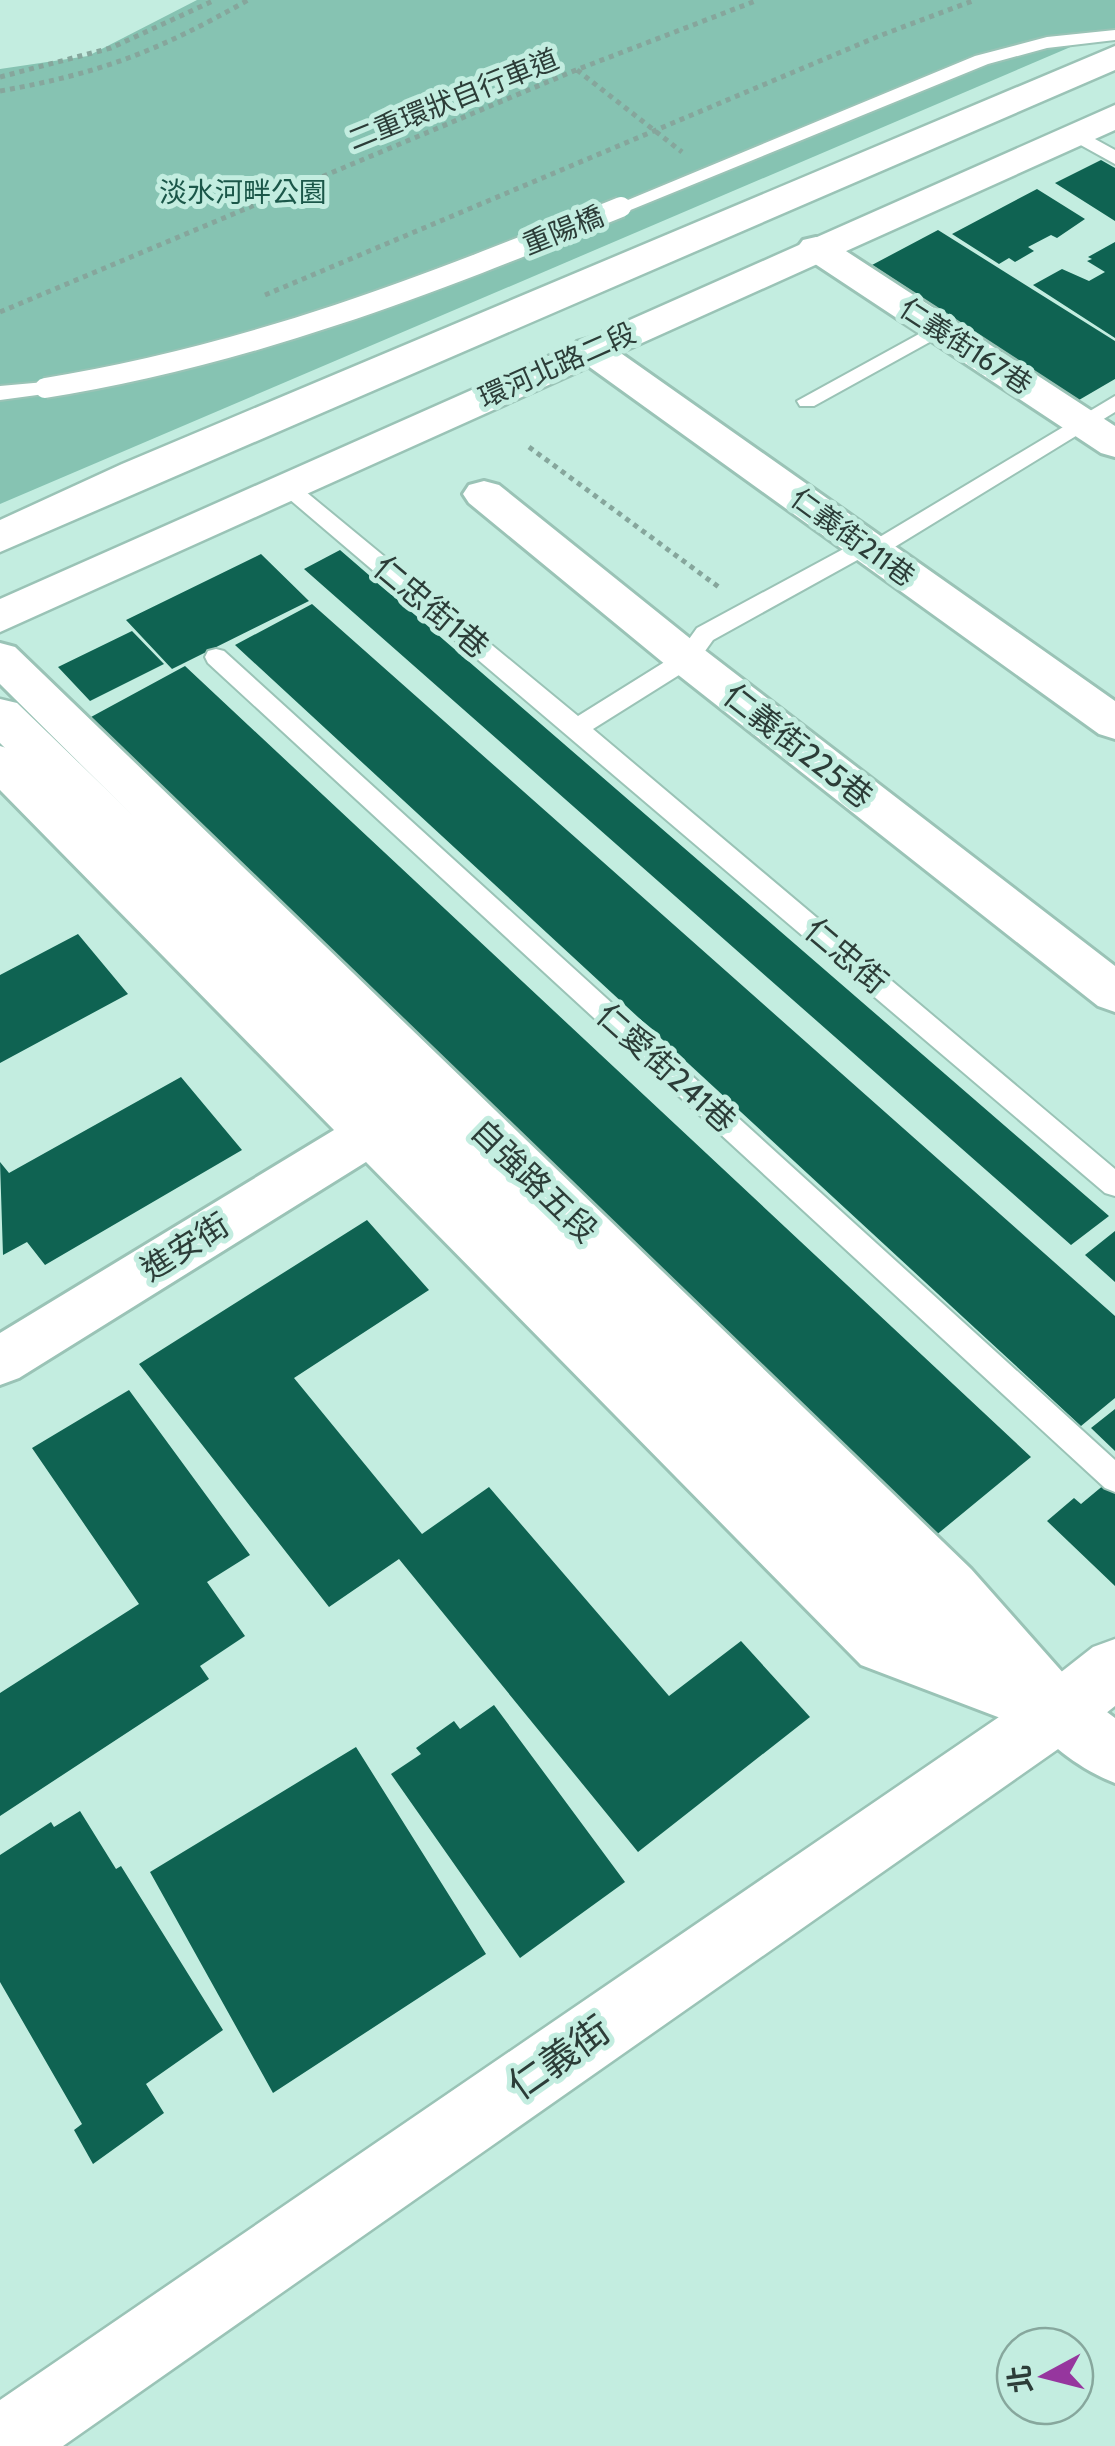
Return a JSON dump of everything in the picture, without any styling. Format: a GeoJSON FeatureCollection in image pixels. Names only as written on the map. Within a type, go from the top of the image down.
{"type":"FeatureCollection","features":[{"type":"Feature","properties":{"kind":"main road","name":"環河北路二段"},"geometry":{"type":"LineString","coordinates":[[0,537],[155,466],[1115,57]]}},
{"type":"Feature","properties":{"kind":"main road","name":"環河北路二段"},"geometry":{"type":"LineString","coordinates":[[0,617],[1115,116]]}},
{"type":"Feature","properties":{"kind":"main road"},"geometry":{"type":"LineString","coordinates":[[0,715],[920,1618],[1059,1712]]}},
{"type":"Feature","properties":{"kind":"main road","name":"仁義街"},"geometry":{"type":"LineString","coordinates":[[0,2445],[1059,1712],[1115,1668]]}},
{"type":"Feature","properties":{"kind":"street","name":"仁義街167巷"},"geometry":{"type":"LineString","coordinates":[[816,248],[939,329],[1098,413],[1115,444]]}},
{"type":"Feature","properties":{"kind":"street","name":"仁義街211巷"},"geometry":{"type":"LineString","coordinates":[[591,350],[1115,724]]}},
{"type":"Feature","properties":{"kind":"street","name":"仁義街225巷"},"geometry":{"type":"LineString","coordinates":[[484,494],[687,659],[1115,993]]}},
{"type":"Feature","properties":{"kind":"street","name":"自強路五段"},"geometry":{"type":"LineString","coordinates":[[0,658],[950,1588],[1059,1712],[1115,1754]]}},
{"type":"Feature","properties":{"kind":"street","name":"自強路五段"},"geometry":{"type":"LineString","coordinates":[[0,762],[882,1646],[1059,1712]]}},
{"type":"Feature","properties":{"kind":"street","name":"進安街"},"geometry":{"type":"LineString","coordinates":[[0,1360],[371,1133]]}},
{"type":"Feature","properties":{"kind":"lane","name":"重陽橋"},"geometry":{"type":"LineString","coordinates":[[0,393],[175,367],[260,345],[352,314],[967,64],[1026,44],[1081,36],[1115,36]]}},
{"type":"Feature","properties":{"kind":"lane"},"geometry":{"type":"LineString","coordinates":[[1075,134],[1115,158]]}},
{"type":"Feature","properties":{"kind":"lane"},"geometry":{"type":"LineString","coordinates":[[808,401],[939,329]]}},
{"type":"Feature","properties":{"kind":"lane"},"geometry":{"type":"LineString","coordinates":[[577,728],[687,659],[705,634],[857,551],[872,552],[1098,413]]}},
{"type":"Feature","properties":{"kind":"lane","name":"仁忠街1巷"},"geometry":{"type":"LineString","coordinates":[[286,487],[577,728]]}},
{"type":"Feature","properties":{"kind":"lane","name":"仁愛街241巷"},"geometry":{"type":"LineString","coordinates":[[216,657],[1115,1480]]}},
{"type":"Feature","properties":{"kind":"lane","name":"仁忠街"},"geometry":{"type":"LineString","coordinates":[[577,728],[1115,1184]]}},
{"type":"Feature","properties":{"kind":"path"},"geometry":{"type":"LineString","coordinates":[[0,77],[91,57],[128,44],[215,0]]}},
{"type":"Feature","properties":{"kind":"path"},"geometry":{"type":"LineString","coordinates":[[0,91],[84,75],[132,59],[185,36],[248,0]]}},
{"type":"Feature","properties":{"kind":"path","name":"二重環狀自行車道"},"geometry":{"type":"LineString","coordinates":[[0,312],[576,70],[758,0]]}},
{"type":"Feature","properties":{"kind":"path"},"geometry":{"type":"LineString","coordinates":[[259,298],[654,130],[974,0]]}},
{"type":"Feature","properties":{"kind":"path"},"geometry":{"type":"LineString","coordinates":[[576,70],[654,130]]}},
{"type":"Feature","properties":{"kind":"path"},"geometry":{"type":"LineString","coordinates":[[16,74],[18,88]]}},
{"type":"Feature","properties":{"kind":"path"},"geometry":{"type":"LineString","coordinates":[[529,446],[749,610]]}},
{"type":"Feature","properties":{"kind":"green space","name":"淡水河畔公園"},"geometry":{"type":"Polygon","coordinates":[[[197,0],[1115,0],[1115,28],[0,504],[0,69],[88,56],[197,0]]]}},
{"type":"Feature","properties":{"kind":"building"},"geometry":{"type":"Polygon","coordinates":[[[1101,160],[1115,168],[1115,221],[1055,183],[1101,160]]]}},
{"type":"Feature","properties":{"kind":"building"},"geometry":{"type":"Polygon","coordinates":[[[1037,189],[1085,219],[1057,238],[1051,235],[1028,247],[1034,251],[1015,262],[1009,258],[999,264],[952,234],[1037,189]]]}},
{"type":"Feature","properties":{"kind":"building"},"geometry":{"type":"Polygon","coordinates":[[[938,230],[1115,341],[1115,379],[1079,400],[872,265],[938,230]]]}},
{"type":"Feature","properties":{"kind":"building"},"geometry":{"type":"Polygon","coordinates":[[[1115,242],[1115,338],[1033,285],[1062,269],[1089,281],[1105,272],[1087,261],[1092,259],[1088,257],[1115,242]]]}},
{"type":"Feature","properties":{"kind":"building"},"geometry":{"type":"Polygon","coordinates":[[[340,550],[1109,1216],[1071,1245],[304,569],[340,550]]]}},
{"type":"Feature","properties":{"kind":"building"},"geometry":{"type":"Polygon","coordinates":[[[261,554],[309,601],[172,669],[126,620],[261,554]]]}},
{"type":"Feature","properties":{"kind":"building"},"geometry":{"type":"Polygon","coordinates":[[[312,604],[1115,1316],[1115,1398],[1081,1426],[235,645],[312,604]]]}},
{"type":"Feature","properties":{"kind":"building"},"geometry":{"type":"Polygon","coordinates":[[[132,631],[164,664],[90,701],[58,667],[132,631]]]}},
{"type":"Feature","properties":{"kind":"building"},"geometry":{"type":"Polygon","coordinates":[[[185,666],[1031,1457],[929,1541],[91,717],[185,666]]]}},
{"type":"Feature","properties":{"kind":"building"},"geometry":{"type":"Polygon","coordinates":[[[78,934],[128,994],[0,1063],[0,975],[78,934]]]}},
{"type":"Feature","properties":{"kind":"building"},"geometry":{"type":"Polygon","coordinates":[[[181,1077],[242,1150],[45,1265],[27,1242],[3,1255],[0,1162],[9,1173],[181,1077]]]}},
{"type":"Feature","properties":{"kind":"building"},"geometry":{"type":"Polygon","coordinates":[[[367,1220],[429,1290],[294,1378],[422,1534],[489,1487],[669,1696],[741,1641],[810,1717],[638,1852],[399,1559],[329,1607],[139,1364],[367,1220]]]}},
{"type":"Feature","properties":{"kind":"building"},"geometry":{"type":"Polygon","coordinates":[[[1115,1231],[1115,1282],[1085,1255],[1115,1231]]]}},
{"type":"Feature","properties":{"kind":"building"},"geometry":{"type":"Polygon","coordinates":[[[129,1390],[250,1555],[207,1582],[245,1636],[200,1666],[209,1679],[0,1816],[0,1693],[139,1604],[32,1448],[129,1390]]]}},
{"type":"Feature","properties":{"kind":"building"},"geometry":{"type":"Polygon","coordinates":[[[1115,1409],[1115,1451],[1091,1428],[1115,1409]]]}},
{"type":"Feature","properties":{"kind":"building"},"geometry":{"type":"Polygon","coordinates":[[[1105,1484],[1115,1493],[1115,1586],[1047,1521],[1074,1498],[1081,1504],[1105,1484]]]}},
{"type":"Feature","properties":{"kind":"building"},"geometry":{"type":"Polygon","coordinates":[[[494,1705],[625,1882],[520,1958],[391,1774],[421,1754],[416,1748],[454,1721],[460,1729],[494,1705]]]}},
{"type":"Feature","properties":{"kind":"building"},"geometry":{"type":"Polygon","coordinates":[[[356,1747],[486,1954],[273,2093],[150,1872],[356,1747]]]}},
{"type":"Feature","properties":{"kind":"building"},"geometry":{"type":"Polygon","coordinates":[[[80,1811],[116,1869],[121,1866],[223,2030],[146,2084],[164,2113],[93,2164],[74,2130],[82,2124],[0,1982],[0,1855],[51,1822],[54,1827],[80,1811]]]}}]}
